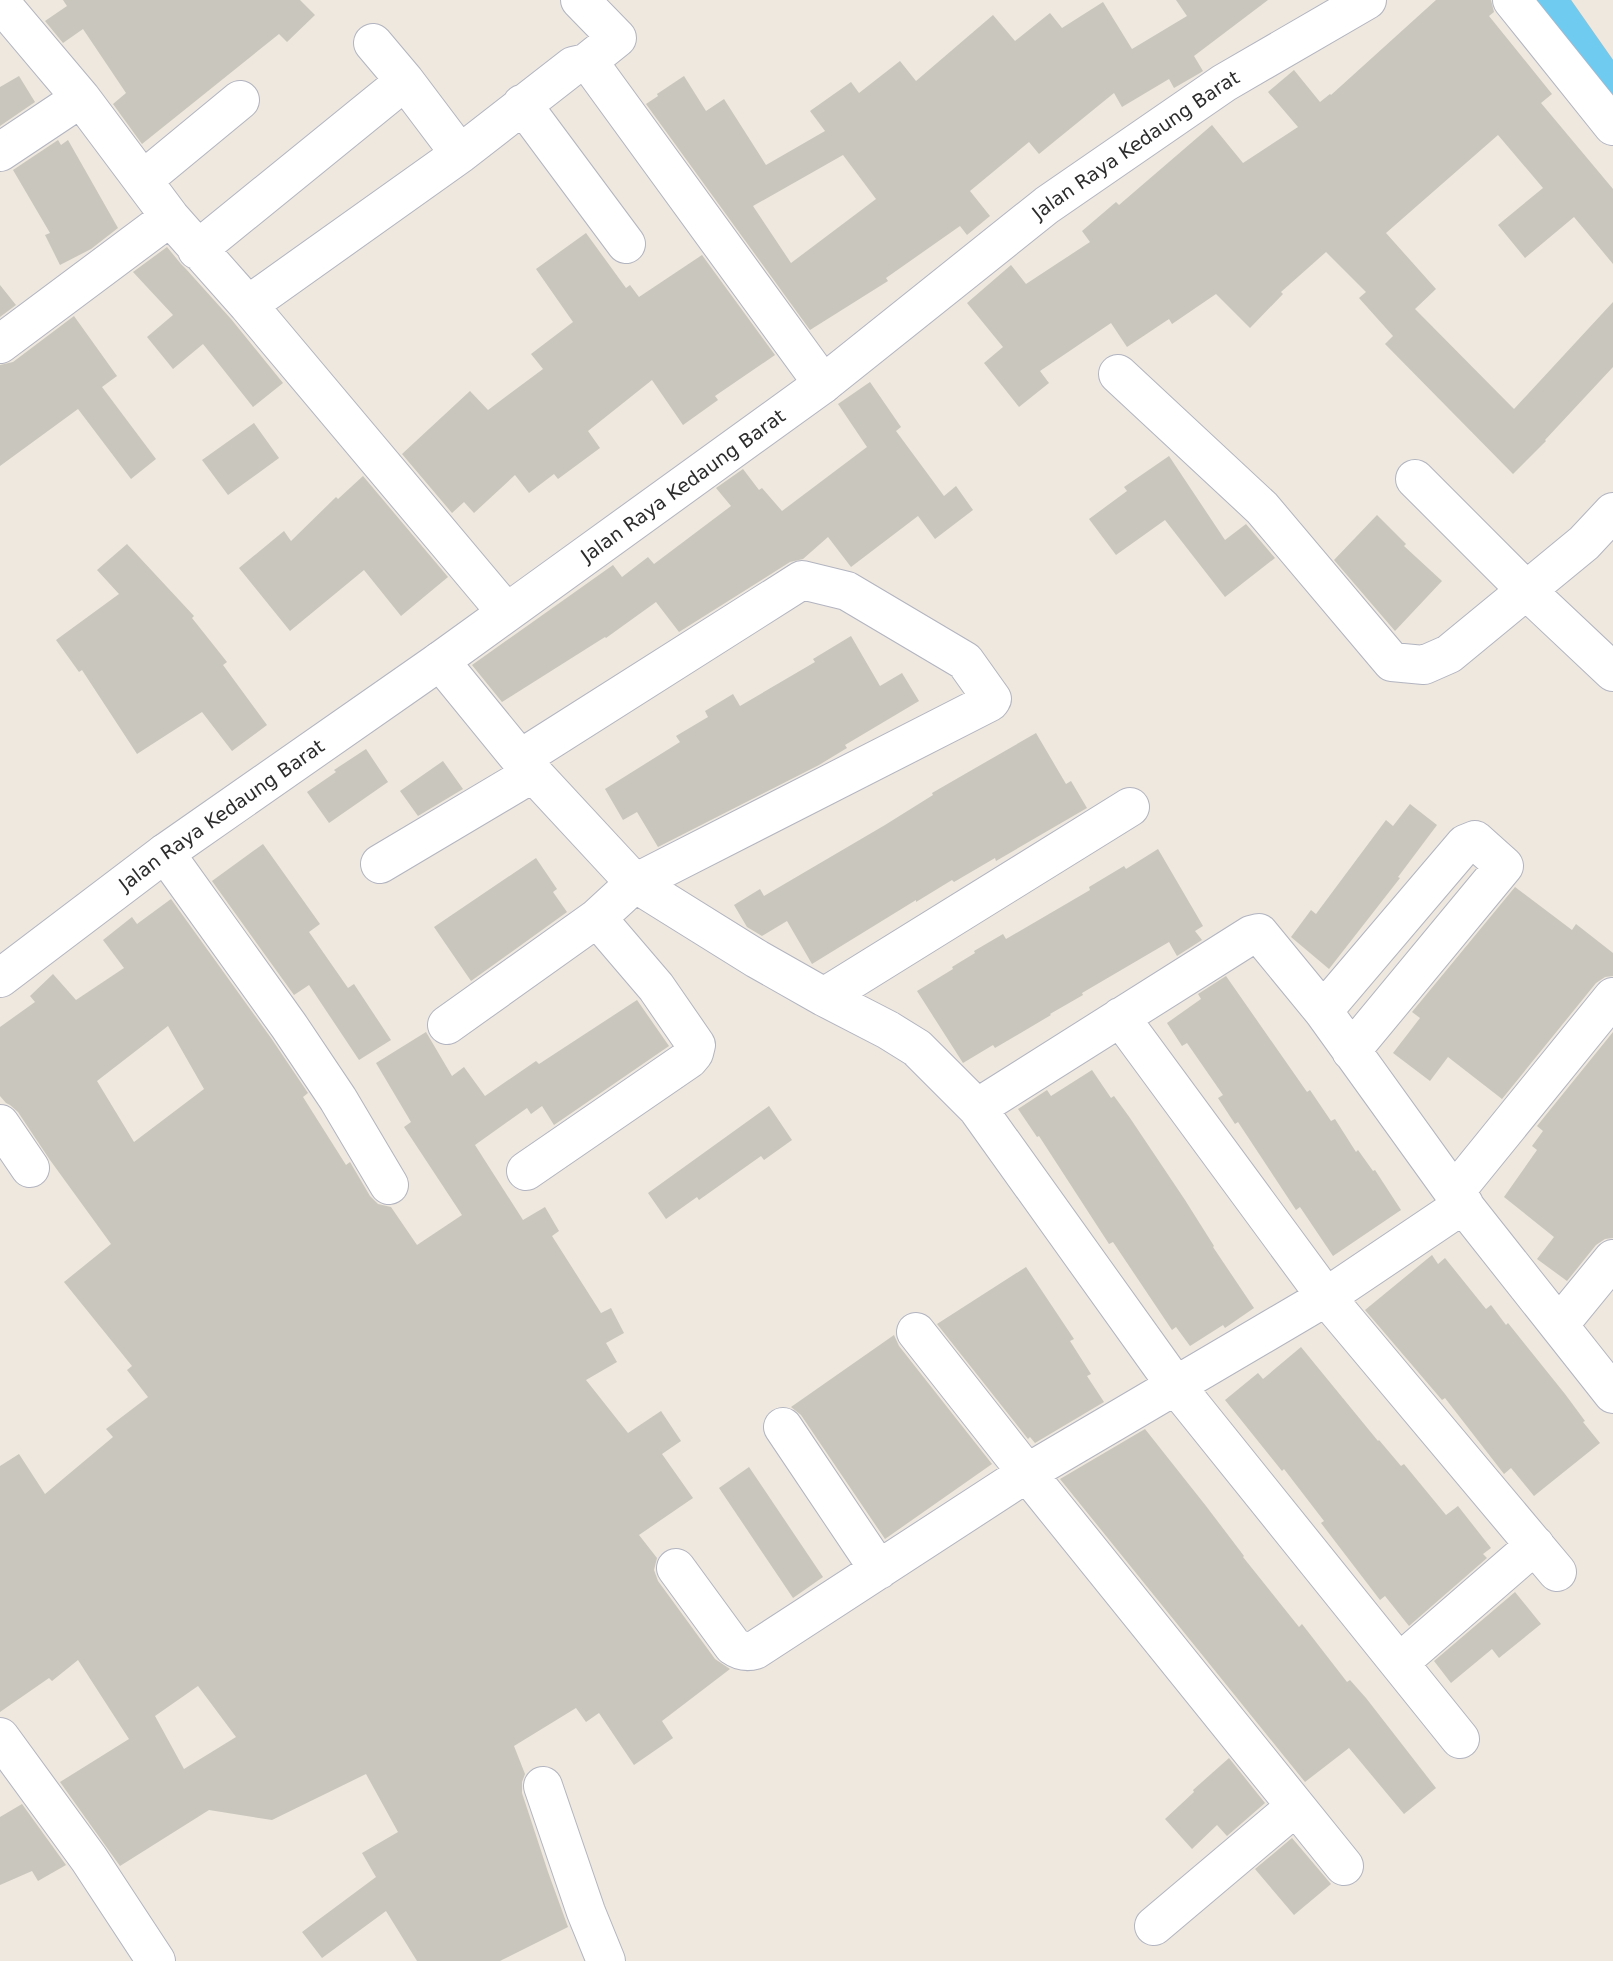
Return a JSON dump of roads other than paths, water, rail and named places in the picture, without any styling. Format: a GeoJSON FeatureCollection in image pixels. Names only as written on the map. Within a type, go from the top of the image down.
{"type":"FeatureCollection","features":[{"type":"Feature","properties":{"kind":"street"},"geometry":{"type":"LineString","coordinates":[[248,305],[460,154],[522,104],[573,66],[586,62],[617,37],[580,0]]}},
{"type":"Feature","properties":{"kind":"street","name":"Jalan Raya Kedaung Barat"},"geometry":{"type":"LineString","coordinates":[[0,978],[165,853],[440,661],[823,384],[1048,205],[1224,83],[1367,0]]}},
{"type":"Feature","properties":{"kind":"street"},"geometry":{"type":"LineString","coordinates":[[1512,0],[1613,126]]}},
{"type":"Feature","properties":{"kind":"street"},"geometry":{"type":"LineString","coordinates":[[0,2],[81,98],[197,250],[248,305],[506,612]]}},
{"type":"Feature","properties":{"kind":"street"},"geometry":{"type":"LineString","coordinates":[[373,43],[460,154]]}},
{"type":"Feature","properties":{"kind":"street"},"geometry":{"type":"LineString","coordinates":[[586,62],[823,384]]}},
{"type":"Feature","properties":{"kind":"street"},"geometry":{"type":"LineString","coordinates":[[197,250],[405,81]]}},
{"type":"Feature","properties":{"kind":"street"},"geometry":{"type":"LineString","coordinates":[[0,152],[81,98]]}},
{"type":"Feature","properties":{"kind":"street"},"geometry":{"type":"LineString","coordinates":[[143,180],[240,100]]}},
{"type":"Feature","properties":{"kind":"street"},"geometry":{"type":"LineString","coordinates":[[522,104],[626,244]]}},
{"type":"Feature","properties":{"kind":"street"},"geometry":{"type":"LineString","coordinates":[[0,344],[170,217]]}},
{"type":"Feature","properties":{"kind":"street"},"geometry":{"type":"LineString","coordinates":[[1118,374],[1262,508],[1392,662],[1423,666],[1449,654],[1584,543],[1613,512]]}},
{"type":"Feature","properties":{"kind":"street"},"geometry":{"type":"LineString","coordinates":[[1415,479],[1613,672]]}},
{"type":"Feature","properties":{"kind":"street"},"geometry":{"type":"LineString","coordinates":[[380,864],[802,580],[847,591],[965,661],[992,699],[635,883],[597,918],[447,1025]]}},
{"type":"Feature","properties":{"kind":"street"},"geometry":{"type":"LineString","coordinates":[[440,661],[527,766],[635,883],[757,959],[916,1048],[977,1108],[1176,1386],[1460,1739]]}},
{"type":"Feature","properties":{"kind":"street"},"geometry":{"type":"LineString","coordinates":[[824,998],[1130,807]]}},
{"type":"Feature","properties":{"kind":"street"},"geometry":{"type":"LineString","coordinates":[[1323,1011],[1465,844],[1475,841],[1504,866],[1351,1051]]}},
{"type":"Feature","properties":{"kind":"street"},"geometry":{"type":"LineString","coordinates":[[165,853],[289,1026],[338,1099],[389,1185]]}},
{"type":"Feature","properties":{"kind":"street"},"geometry":{"type":"LineString","coordinates":[[526,1171],[694,1053],[696,1045],[656,986],[597,918]]}},
{"type":"Feature","properties":{"kind":"street"},"geometry":{"type":"LineString","coordinates":[[977,1108],[1251,935],[1259,933],[1323,1011],[1459,1198],[1613,1394]]}},
{"type":"Feature","properties":{"kind":"street"},"geometry":{"type":"LineString","coordinates":[[676,1568],[733,1646],[755,1650],[1027,1473],[1326,1297],[1459,1198],[1613,998]]}},
{"type":"Feature","properties":{"kind":"street"},"geometry":{"type":"LineString","coordinates":[[1121,1017],[1326,1297],[1546,1559],[1399,1663]]}},
{"type":"Feature","properties":{"kind":"street"},"geometry":{"type":"LineString","coordinates":[[0,1124],[30,1168]]}},
{"type":"Feature","properties":{"kind":"street"},"geometry":{"type":"LineString","coordinates":[[1559,1325],[1613,1259]]}},
{"type":"Feature","properties":{"kind":"street"},"geometry":{"type":"LineString","coordinates":[[916,1332],[1344,1866]]}},
{"type":"Feature","properties":{"kind":"street"},"geometry":{"type":"LineString","coordinates":[[783,1427],[879,1570]]}},
{"type":"Feature","properties":{"kind":"street"},"geometry":{"type":"LineString","coordinates":[[0,1737],[89,1859],[156,1961]]}},
{"type":"Feature","properties":{"kind":"street"},"geometry":{"type":"LineString","coordinates":[[543,1786],[586,1912],[607,1961]]}},
{"type":"Feature","properties":{"kind":"street"},"geometry":{"type":"LineString","coordinates":[[1154,1926],[1295,1807]]}},
{"type":"Feature","properties":{"kind":"waterway"},"geometry":{"type":"LineString","coordinates":[[1548,0],[1613,93]]}}]}
